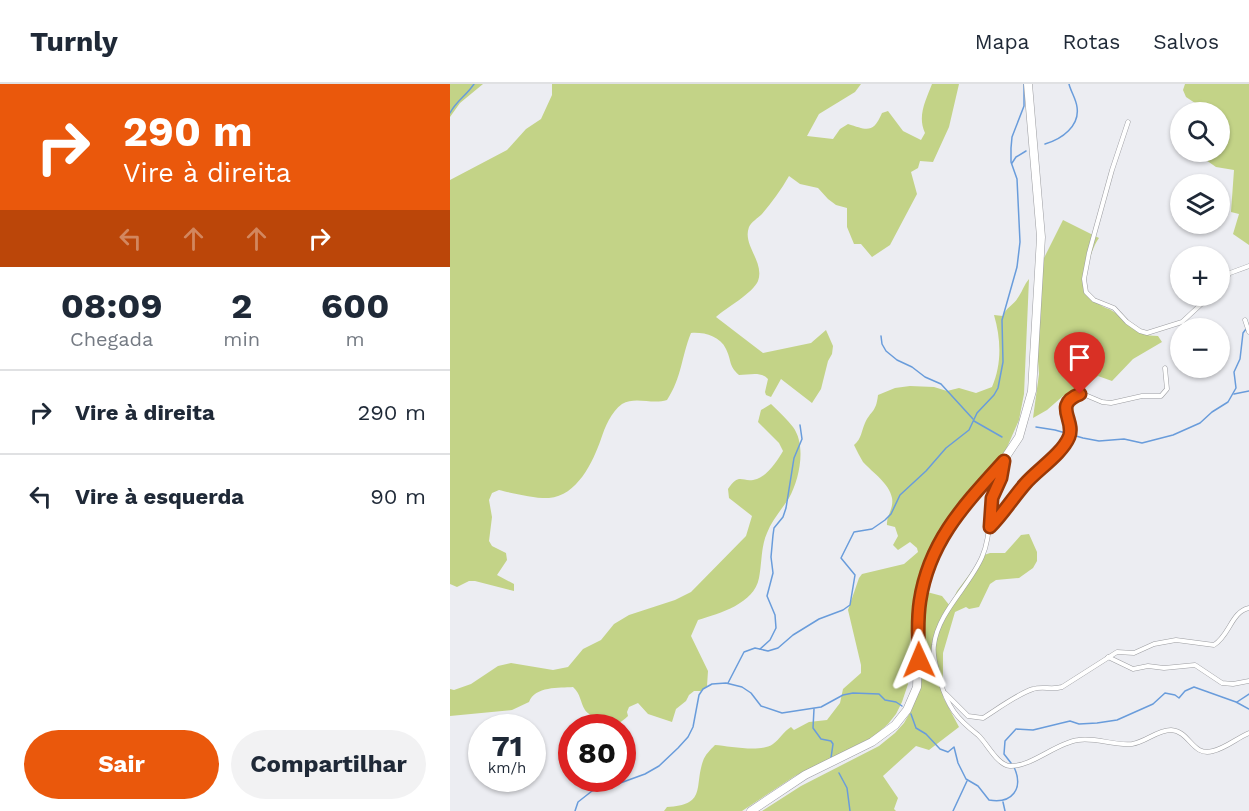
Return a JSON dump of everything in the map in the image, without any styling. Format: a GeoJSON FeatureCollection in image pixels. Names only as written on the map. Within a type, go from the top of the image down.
{"type":"FeatureCollection","features":[{"type":"Feature","properties":{"kind":"highway"},"geometry":{"type":"LineString","coordinates":[[751,811],[805,775],[872,742],[895,725],[907,710],[918,687],[920,602],[924,578],[934,551],[949,524],[1004,461],[1019,437],[1027,415],[1035,365],[1041,237],[1028,84]]}},
{"type":"Feature","properties":{"kind":"street"},"geometry":{"type":"LineString","coordinates":[[1128,122],[1089,253],[1084,279],[1086,292],[1094,300],[1114,308],[1127,322],[1147,333],[1182,321],[1199,306]]}},
{"type":"Feature","properties":{"kind":"street"},"geometry":{"type":"LineString","coordinates":[[1230,273],[1249,266]]}},
{"type":"Feature","properties":{"kind":"street"},"geometry":{"type":"LineString","coordinates":[[1245,320],[1249,332]]}},
{"type":"Feature","properties":{"kind":"street"},"geometry":{"type":"LineString","coordinates":[[990,527],[1003,514],[1026,483],[1066,442],[1070,430],[1065,412],[1072,398],[1083,394],[1102,402],[1111,403],[1142,396],[1161,396],[1167,389],[1165,368]]}},
{"type":"Feature","properties":{"kind":"street"},"geometry":{"type":"LineString","coordinates":[[1004,461],[1001,478],[992,498],[990,527],[981,559],[945,616],[936,637],[934,654],[943,690],[954,714],[982,739],[1002,763],[1009,766],[1022,764],[1078,740],[1130,744],[1170,730],[1183,735],[1200,752],[1206,752],[1222,748],[1249,733]]}},
{"type":"Feature","properties":{"kind":"street"},"geometry":{"type":"LineString","coordinates":[[943,690],[961,711],[968,716],[980,719],[1032,689],[1062,687],[1117,652],[1134,653],[1154,644],[1182,640],[1214,645],[1225,636],[1240,611],[1249,608]]}},
{"type":"Feature","properties":{"kind":"street"},"geometry":{"type":"LineString","coordinates":[[1108,657],[1130,669],[1196,665],[1222,683],[1233,684],[1249,681]]}},
{"type":"Feature","properties":{"kind":"green space"},"geometry":{"type":"Polygon","coordinates":[[[450,84],[483,84],[460,103],[450,117],[450,84]]]}},
{"type":"Feature","properties":{"kind":"green space"},"geometry":{"type":"Polygon","coordinates":[[[552,84],[861,84],[855,92],[819,114],[807,136],[833,139],[840,129],[848,124],[869,129],[876,124],[882,113],[888,111],[903,131],[921,140],[925,133],[922,120],[923,108],[932,84],[959,84],[949,127],[933,162],[920,161],[918,168],[911,172],[917,194],[890,245],[872,257],[861,244],[854,244],[847,227],[847,208],[836,205],[818,188],[800,184],[789,176],[762,214],[749,227],[748,240],[759,267],[758,281],[745,295],[716,317],[763,353],[811,343],[826,330],[833,346],[832,354],[821,389],[812,403],[781,379],[771,397],[766,395],[768,379],[758,374],[739,375],[733,368],[726,349],[720,341],[706,334],[691,333],[679,375],[667,400],[633,401],[618,407],[588,467],[576,485],[559,496],[549,498],[499,490],[492,493],[489,500],[492,517],[489,541],[492,546],[506,553],[507,560],[497,575],[514,584],[514,591],[475,581],[469,581],[457,587],[450,584],[450,180],[507,150],[526,129],[541,119],[552,95],[552,84]]]}},
{"type":"Feature","properties":{"kind":"green space"},"geometry":{"type":"Polygon","coordinates":[[[1185,84],[1249,84],[1249,245],[1233,234],[1239,214],[1231,212],[1234,170],[1216,167],[1209,162],[1230,162],[1230,102],[1194,102],[1186,97],[1183,90],[1185,84]]]}},
{"type":"Feature","properties":{"kind":"green space"},"geometry":{"type":"Polygon","coordinates":[[[1063,220],[1099,238],[1091,255],[1085,283],[1091,296],[1100,305],[1114,312],[1138,331],[1158,336],[1162,342],[1133,359],[1112,381],[1098,376],[1085,387],[1063,396],[1047,410],[1033,418],[1039,374],[1037,348],[1041,264],[1063,220]]]}},
{"type":"Feature","properties":{"kind":"green space"},"geometry":{"type":"Polygon","coordinates":[[[1029,279],[1024,394],[1019,420],[1005,452],[964,499],[932,546],[916,592],[912,612],[908,684],[896,714],[873,737],[795,776],[742,811],[664,811],[667,807],[680,806],[694,798],[703,761],[715,745],[753,749],[768,747],[791,727],[794,730],[809,722],[827,720],[840,703],[843,689],[861,673],[848,610],[859,578],[862,574],[904,564],[918,552],[910,542],[898,550],[893,545],[898,536],[895,527],[887,525],[892,498],[884,483],[863,462],[854,445],[859,440],[867,419],[875,408],[878,395],[895,388],[910,386],[934,387],[947,391],[959,388],[976,393],[992,387],[998,369],[999,351],[994,315],[1003,316],[1029,279]]]}},
{"type":"Feature","properties":{"kind":"green space"},"geometry":{"type":"Polygon","coordinates":[[[771,404],[791,424],[797,435],[801,453],[796,482],[765,538],[756,587],[750,595],[735,606],[698,620],[691,636],[708,671],[707,686],[689,695],[686,701],[676,709],[672,722],[648,714],[638,703],[629,707],[628,714],[590,714],[583,707],[578,692],[573,687],[542,690],[536,693],[529,702],[512,710],[450,716],[450,689],[454,690],[471,684],[498,666],[511,663],[553,670],[568,667],[583,649],[601,640],[614,624],[629,615],[675,600],[691,592],[746,536],[752,516],[729,498],[728,489],[738,479],[752,480],[761,477],[772,467],[783,451],[779,443],[758,422],[761,410],[771,404]]]}},
{"type":"Feature","properties":{"kind":"green space"},"geometry":{"type":"Polygon","coordinates":[[[1029,534],[1037,552],[1037,561],[1033,568],[1019,578],[996,580],[990,584],[979,607],[969,609],[966,607],[955,612],[943,653],[943,697],[959,727],[929,750],[916,746],[883,776],[898,798],[894,809],[896,811],[762,811],[801,786],[879,746],[895,733],[911,711],[927,592],[942,596],[950,606],[957,591],[984,555],[1005,553],[1021,535],[1029,534]]]}},
{"type":"Feature","properties":{"kind":"waterway"},"geometry":{"type":"LineString","coordinates":[[450,113],[474,84]]}},
{"type":"Feature","properties":{"kind":"waterway"},"geometry":{"type":"LineString","coordinates":[[728,683],[744,652],[755,648],[768,651],[778,648],[793,635],[819,619],[850,605],[855,575],[841,558],[854,532],[872,529],[885,520],[891,514],[900,495],[946,448],[969,430],[977,413],[998,388],[1003,362],[1002,320],[1017,267],[1020,242],[1017,179],[1011,162],[1011,148],[1012,137],[1024,106],[1024,84]]}},
{"type":"Feature","properties":{"kind":"waterway"},"geometry":{"type":"LineString","coordinates":[[1045,144],[1058,139],[1073,126],[1076,120],[1076,101],[1069,84]]}},
{"type":"Feature","properties":{"kind":"waterway"},"geometry":{"type":"LineString","coordinates":[[1012,163],[1016,157],[1026,151]]}},
{"type":"Feature","properties":{"kind":"waterway"},"geometry":{"type":"LineString","coordinates":[[1036,427],[1099,441],[1124,439],[1142,443],[1173,435],[1200,423],[1228,402],[1236,388],[1234,372],[1240,359],[1243,333],[1246,329]]}},
{"type":"Feature","properties":{"kind":"waterway"},"geometry":{"type":"LineString","coordinates":[[881,336],[886,351],[925,377],[941,384],[973,419]]}},
{"type":"Feature","properties":{"kind":"waterway"},"geometry":{"type":"LineString","coordinates":[[1234,394],[1249,391]]}},
{"type":"Feature","properties":{"kind":"waterway"},"geometry":{"type":"LineString","coordinates":[[974,421],[1002,437]]}},
{"type":"Feature","properties":{"kind":"waterway"},"geometry":{"type":"LineString","coordinates":[[760,649],[770,640],[776,628],[775,615],[767,596],[773,573],[771,557],[773,535],[774,528],[783,517],[786,508],[794,458],[802,439],[800,425]]}},
{"type":"Feature","properties":{"kind":"waterway"},"geometry":{"type":"LineString","coordinates":[[575,811],[578,802],[592,791],[645,774],[659,766],[688,737],[693,727],[699,695],[703,689],[712,684],[726,683],[742,687],[751,693],[761,706],[782,713],[821,707],[843,695],[853,693],[879,694],[885,700],[902,706]]}},
{"type":"Feature","properties":{"kind":"waterway"},"geometry":{"type":"LineString","coordinates":[[1011,763],[1004,754],[1005,741],[1016,729],[1033,730],[1070,721],[1079,724],[1117,720],[1153,704],[1165,693],[1179,698],[1185,691],[1194,687],[1249,709]]}},
{"type":"Feature","properties":{"kind":"waterway"},"geometry":{"type":"LineString","coordinates":[[1237,702],[1249,694]]}},
{"type":"Feature","properties":{"kind":"waterway"},"geometry":{"type":"LineString","coordinates":[[814,709],[813,728],[821,739],[831,741],[833,744],[831,758]]}},
{"type":"Feature","properties":{"kind":"waterway"},"geometry":{"type":"LineString","coordinates":[[911,714],[916,728],[926,734],[940,749],[948,752],[954,747],[958,763],[966,779],[978,786],[989,800],[1004,800],[1014,793],[1018,782],[1014,767]]}},
{"type":"Feature","properties":{"kind":"waterway"},"geometry":{"type":"LineString","coordinates":[[839,773],[847,788],[850,811]]}},
{"type":"Feature","properties":{"kind":"waterway"},"geometry":{"type":"LineString","coordinates":[[953,811],[967,781]]}},
{"type":"Feature","properties":{"kind":"waterway"},"geometry":{"type":"LineString","coordinates":[[1003,802],[1005,811]]}},
{"type":"Feature","properties":{"kind":"route"},"geometry":{"type":"LineString","coordinates":[[919,660],[918,624],[924,578],[934,551],[949,524],[1004,461],[1001,478],[992,498],[990,527],[1003,514],[1026,483],[1066,442],[1070,434],[1065,412],[1066,406],[1072,398],[1080,394]]}}]}
